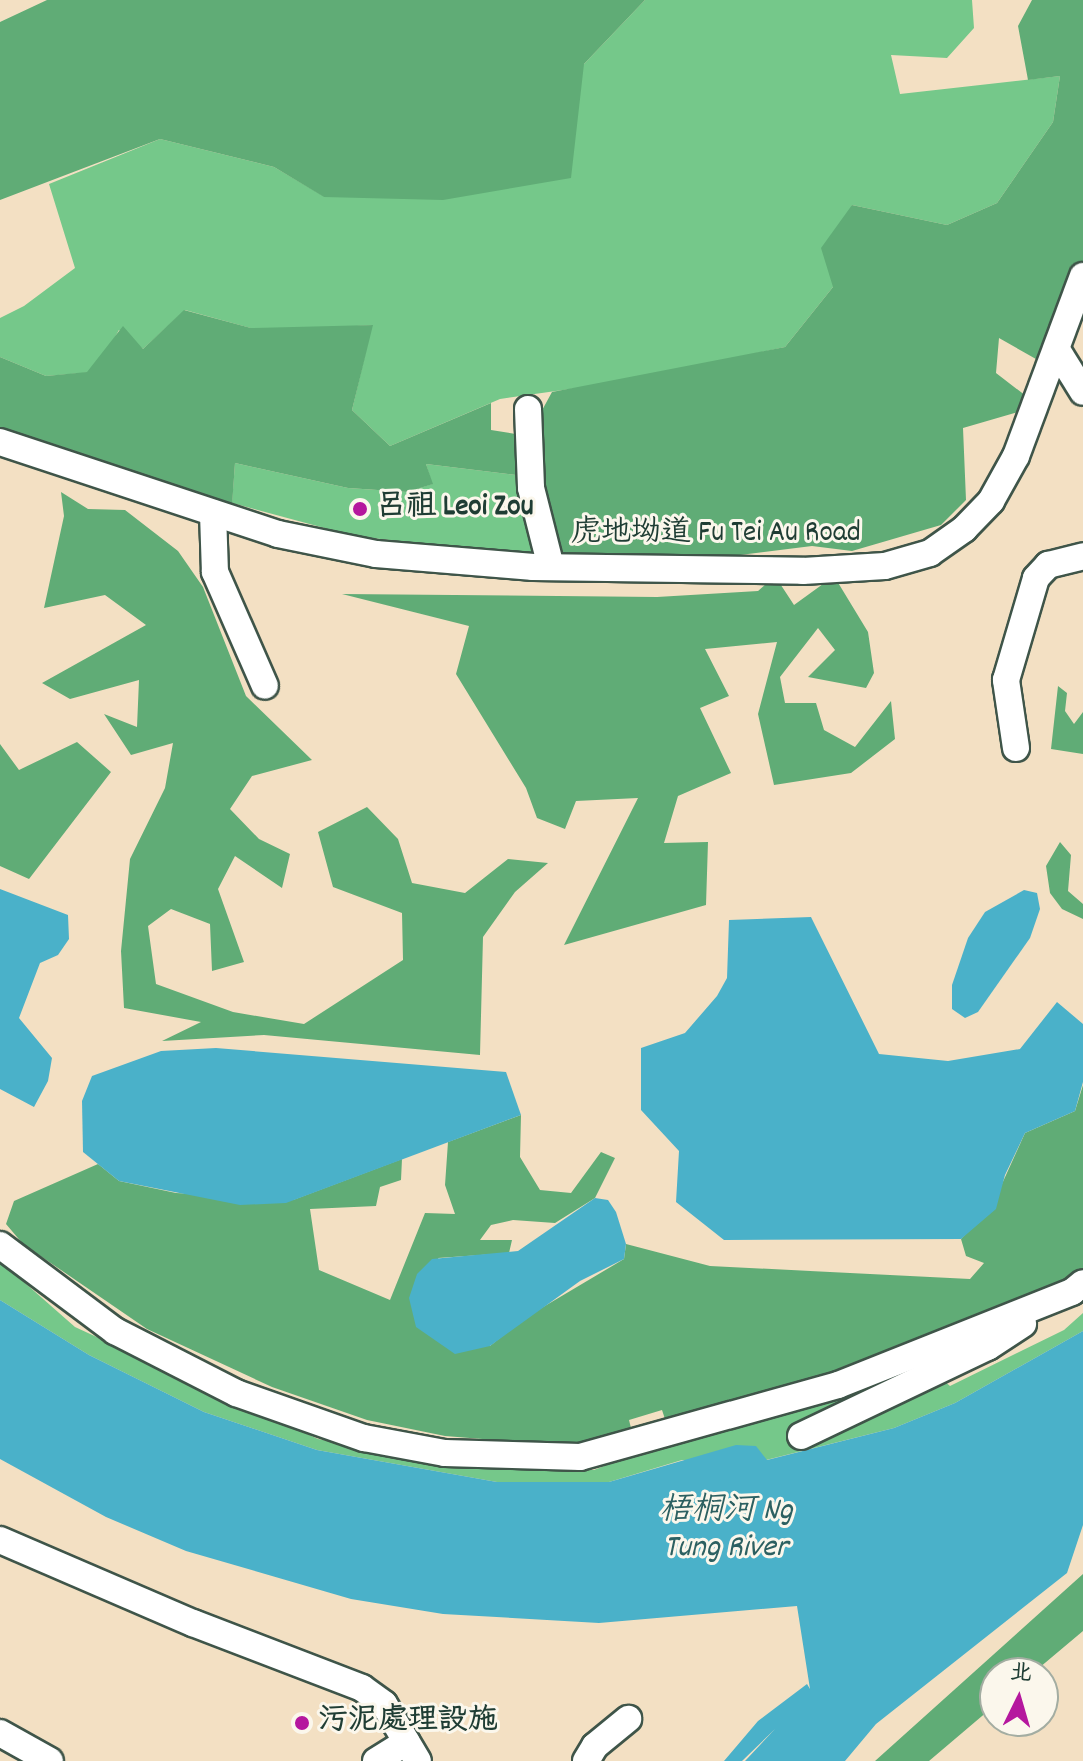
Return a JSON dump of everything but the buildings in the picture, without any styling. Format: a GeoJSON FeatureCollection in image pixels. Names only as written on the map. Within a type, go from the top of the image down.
{"type":"FeatureCollection","features":[{"type":"Feature","properties":{"kind":"street","name":"虎地坳道 Fu Tei Au Road"},"geometry":{"type":"LineString","coordinates":[[0,442],[278,534],[376,554],[551,567],[867,568],[930,553],[964,529],[1003,482],[1057,350],[1083,276]]}},
{"type":"Feature","properties":{"kind":"street"},"geometry":{"type":"LineString","coordinates":[[1057,350],[1083,392]]}},
{"type":"Feature","properties":{"kind":"street"},"geometry":{"type":"LineString","coordinates":[[528,409],[531,488],[551,567]]}},
{"type":"Feature","properties":{"kind":"street"},"geometry":{"type":"LineString","coordinates":[[213,513],[215,572],[265,686]]}},
{"type":"Feature","properties":{"kind":"street"},"geometry":{"type":"LineString","coordinates":[[1016,748],[1006,680],[1031,593],[1048,565],[1083,556]]}},
{"type":"Feature","properties":{"kind":"street"},"geometry":{"type":"LineString","coordinates":[[0,1245],[115,1331],[236,1393],[364,1438],[445,1453],[580,1457],[838,1385],[1075,1288]]}},
{"type":"Feature","properties":{"kind":"street"},"geometry":{"type":"LineString","coordinates":[[801,1436],[988,1347],[1075,1288]]}},
{"type":"Feature","properties":{"kind":"street"},"geometry":{"type":"LineString","coordinates":[[0,1540],[179,1618],[362,1688],[384,1704],[413,1752],[376,1761]]}},
{"type":"Feature","properties":{"kind":"street"},"geometry":{"type":"LineString","coordinates":[[588,1745],[628,1719]]}},
{"type":"Feature","properties":{"kind":"street"},"geometry":{"type":"LineString","coordinates":[[0,1733],[50,1761]]}},
{"type":"Feature","properties":{"kind":"green space"},"geometry":{"type":"Polygon","coordinates":[[[47,0],[645,0],[584,64],[571,178],[443,200],[324,197],[274,167],[160,139],[0,200],[0,22],[47,0]]]}},
{"type":"Feature","properties":{"kind":"green space"},"geometry":{"type":"Polygon","coordinates":[[[645,0],[972,0],[974,28],[947,58],[891,55],[900,94],[1060,76],[1053,122],[997,203],[947,225],[852,205],[833,287],[785,347],[627,381],[500,399],[390,446],[352,410],[372,325],[265,332],[185,310],[143,349],[119,330],[95,372],[46,376],[0,357],[0,318],[24,306],[75,268],[49,184],[160,139],[274,167],[325,197],[584,64],[645,0]]]}},
{"type":"Feature","properties":{"kind":"green space"},"geometry":{"type":"Polygon","coordinates":[[[1032,0],[1083,0],[1083,272],[1059,372],[999,338],[996,373],[1039,406],[963,428],[966,500],[941,525],[852,551],[812,546],[700,560],[561,559],[523,510],[516,475],[426,464],[433,484],[407,492],[348,488],[235,463],[232,506],[0,433],[0,357],[46,376],[87,372],[123,326],[143,349],[184,310],[251,328],[373,325],[352,410],[390,446],[491,403],[491,430],[528,436],[552,392],[785,347],[833,287],[821,248],[852,205],[947,225],[997,203],[1053,122],[1060,76],[1028,80],[1018,26],[1032,0]]]}},
{"type":"Feature","properties":{"kind":"green space"},"geometry":{"type":"Polygon","coordinates":[[[235,463],[348,488],[407,492],[432,484],[426,464],[516,475],[533,556],[354,536],[232,503],[235,463]]]}},
{"type":"Feature","properties":{"kind":"green space"},"geometry":{"type":"Polygon","coordinates":[[[61,492],[88,509],[125,510],[178,551],[203,587],[246,696],[312,760],[252,776],[230,809],[259,839],[290,854],[282,888],[235,856],[218,889],[244,962],[212,971],[210,924],[171,909],[148,926],[156,984],[233,1012],[304,1024],[403,960],[402,913],[333,887],[318,832],[367,807],[398,839],[412,883],[465,893],[508,859],[548,863],[515,892],[483,937],[480,1055],[264,1035],[162,1041],[201,1022],[124,1008],[121,951],[130,859],[165,788],[173,743],[131,755],[104,714],[137,727],[139,680],[70,699],[42,683],[146,625],[105,595],[44,608],[64,516],[61,492]]]}},
{"type":"Feature","properties":{"kind":"green space"},"geometry":{"type":"Polygon","coordinates":[[[775,576],[794,605],[834,576],[868,632],[874,673],[866,688],[808,677],[835,650],[818,628],[780,677],[785,703],[816,703],[824,730],[855,747],[891,701],[895,739],[851,773],[774,785],[758,714],[777,642],[705,649],[729,696],[700,708],[731,773],[678,796],[664,843],[708,842],[706,905],[564,945],[638,798],[576,801],[565,829],[537,818],[526,788],[456,674],[469,626],[342,594],[657,597],[758,591],[775,576]]]}},
{"type":"Feature","properties":{"kind":"green space"},"geometry":{"type":"Polygon","coordinates":[[[1058,686],[1067,693],[1065,711],[1074,724],[1083,712],[1083,754],[1051,749],[1058,686]]]}},
{"type":"Feature","properties":{"kind":"green space"},"geometry":{"type":"Polygon","coordinates":[[[77,742],[111,772],[29,879],[0,866],[0,744],[19,770],[77,742]]]}},
{"type":"Feature","properties":{"kind":"green space"},"geometry":{"type":"Polygon","coordinates":[[[1060,842],[1071,855],[1068,891],[1083,904],[1083,919],[1062,909],[1050,893],[1046,866],[1060,842]]]}},
{"type":"Feature","properties":{"kind":"green space"},"geometry":{"type":"Polygon","coordinates":[[[1083,1085],[1083,1283],[858,1377],[770,1390],[665,1419],[662,1410],[629,1420],[631,1428],[580,1447],[445,1436],[367,1420],[272,1387],[147,1329],[23,1244],[6,1224],[14,1201],[98,1164],[119,1181],[176,1193],[293,1200],[402,1159],[401,1180],[380,1187],[376,1206],[310,1209],[319,1270],[390,1300],[425,1213],[455,1214],[445,1185],[448,1142],[521,1115],[520,1157],[540,1190],[571,1193],[601,1152],[615,1158],[595,1198],[555,1223],[513,1220],[491,1225],[480,1240],[512,1240],[509,1253],[438,1258],[490,1346],[523,1319],[624,1259],[626,1244],[710,1266],[970,1279],[984,1263],[966,1256],[961,1239],[992,1206],[1025,1133],[1075,1111],[1083,1085]]]}},
{"type":"Feature","properties":{"kind":"green space"},"geometry":{"type":"Polygon","coordinates":[[[0,1261],[75,1327],[318,1439],[466,1468],[594,1470],[647,1449],[929,1368],[950,1386],[1064,1330],[1083,1313],[1083,1331],[955,1403],[894,1428],[766,1460],[682,1460],[609,1482],[497,1482],[317,1450],[204,1412],[89,1355],[0,1300],[0,1261]]]}},
{"type":"Feature","properties":{"kind":"green space"},"geometry":{"type":"Polygon","coordinates":[[[1083,1574],[1083,1631],[1052,1657],[991,1657],[1083,1574]]]}},
{"type":"Feature","properties":{"kind":"green space"},"geometry":{"type":"Polygon","coordinates":[[[979,1668],[979,1719],[929,1761],[875,1761],[979,1668]]]}},
{"type":"Feature","properties":{"kind":"water"},"geometry":{"type":"Polygon","coordinates":[[[0,889],[68,915],[69,939],[58,955],[40,963],[19,1018],[52,1058],[48,1081],[34,1107],[0,1089],[0,889]]]}},
{"type":"Feature","properties":{"kind":"water"},"geometry":{"type":"Polygon","coordinates":[[[1024,890],[1037,893],[1040,909],[1030,938],[978,1012],[965,1018],[952,1009],[952,985],[968,938],[985,912],[1024,890]]]}},
{"type":"Feature","properties":{"kind":"water"},"geometry":{"type":"Polygon","coordinates":[[[811,917],[879,1054],[948,1061],[1020,1049],[1057,1002],[1083,1024],[1083,1082],[1075,1111],[1025,1133],[1005,1175],[996,1209],[961,1239],[724,1240],[676,1202],[679,1151],[641,1110],[641,1048],[685,1033],[717,996],[727,978],[729,920],[811,917]]]}},
{"type":"Feature","properties":{"kind":"water"},"geometry":{"type":"Polygon","coordinates":[[[216,1048],[506,1072],[521,1115],[286,1203],[240,1205],[119,1181],[83,1152],[82,1101],[92,1076],[161,1051],[216,1048]]]}},
{"type":"Feature","properties":{"kind":"water"},"geometry":{"type":"Polygon","coordinates":[[[595,1198],[608,1200],[616,1212],[626,1244],[624,1259],[580,1281],[490,1346],[455,1354],[416,1327],[409,1298],[417,1274],[432,1259],[518,1251],[595,1198]]]}},
{"type":"Feature","properties":{"kind":"water","name":"梧桐河 Ng Tung River"},"geometry":{"type":"Polygon","coordinates":[[[0,1300],[89,1355],[204,1412],[317,1450],[497,1482],[609,1482],[736,1445],[756,1446],[767,1460],[894,1428],[955,1403],[1083,1331],[1083,1525],[1067,1573],[876,1724],[845,1761],[745,1761],[775,1729],[742,1761],[724,1761],[758,1721],[807,1684],[810,1689],[797,1606],[599,1623],[443,1614],[351,1599],[186,1551],[106,1517],[0,1459],[0,1300]]]}},
{"type":"Feature","properties":{"kind":"place","name":"呂祖 Leoi Zou"},"geometry":{"type":"Point","coordinates":[360,509]}},
{"type":"Feature","properties":{"kind":"place","name":"污泥處理設施"},"geometry":{"type":"Point","coordinates":[302,1723]}}]}
